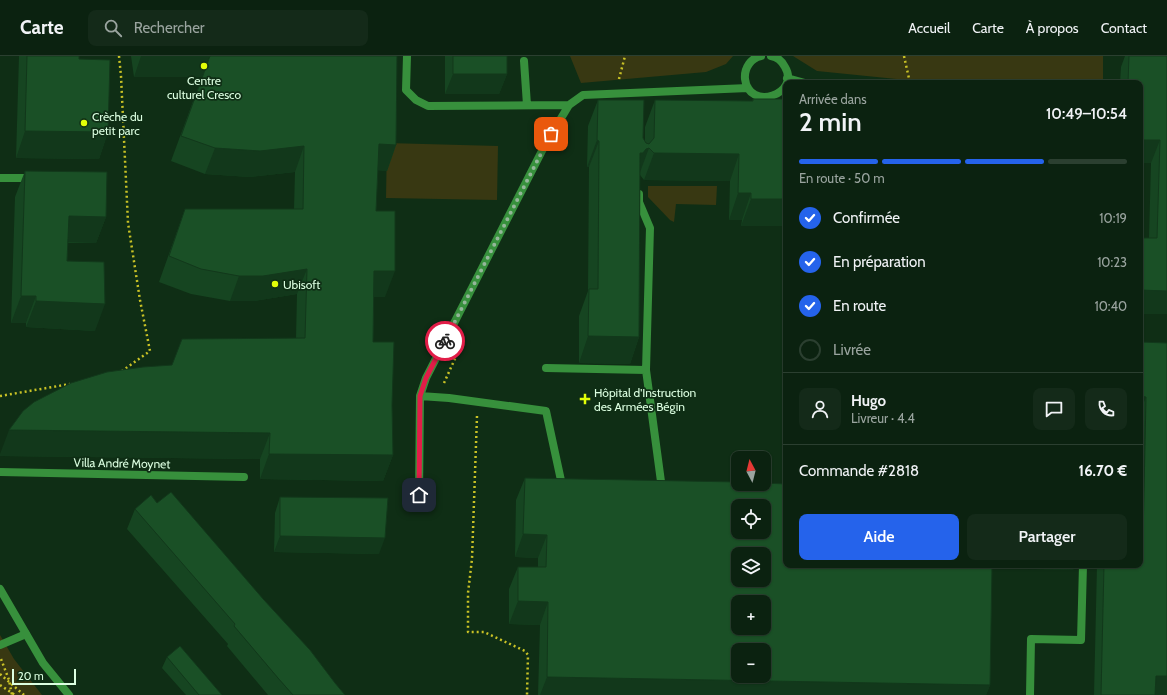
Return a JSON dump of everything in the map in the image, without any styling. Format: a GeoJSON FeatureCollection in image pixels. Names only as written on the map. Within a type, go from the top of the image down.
{"type":"FeatureCollection","features":[{"type":"Feature","properties":{"kind":"street"},"geometry":{"type":"LineString","coordinates":[[406,56],[406,90],[416,100],[428,106],[569,105]]}},
{"type":"Feature","properties":{"kind":"street"},"geometry":{"type":"LineString","coordinates":[[761,56],[750,62],[746,70],[745,79],[748,88],[758,96],[771,97],[779,93],[783,88]]}},
{"type":"Feature","properties":{"kind":"street"},"geometry":{"type":"LineString","coordinates":[[771,56],[782,62],[786,69],[787,78],[794,80]]}},
{"type":"Feature","properties":{"kind":"street"},"geometry":{"type":"LineString","coordinates":[[524,61],[528,105]]}},
{"type":"Feature","properties":{"kind":"street"},"geometry":{"type":"LineString","coordinates":[[419,495],[420,396],[432,367],[545,145],[569,105],[584,96],[640,97],[748,88]]}},
{"type":"Feature","properties":{"kind":"street"},"geometry":{"type":"LineString","coordinates":[[0,178],[45,178]]}},
{"type":"Feature","properties":{"kind":"street"},"geometry":{"type":"LineString","coordinates":[[639,187],[639,202],[650,228],[646,370],[662,489]]}},
{"type":"Feature","properties":{"kind":"street"},"geometry":{"type":"LineString","coordinates":[[546,368],[646,370]]}},
{"type":"Feature","properties":{"kind":"street"},"geometry":{"type":"LineString","coordinates":[[420,396],[449,398],[546,410],[562,486]]}},
{"type":"Feature","properties":{"kind":"street","name":"Villa André Moynet"},"geometry":{"type":"LineString","coordinates":[[0,472],[244,477]]}},
{"type":"Feature","properties":{"kind":"street"},"geometry":{"type":"LineString","coordinates":[[1030,695],[1031,639],[1081,640],[1083,568]]}},
{"type":"Feature","properties":{"kind":"street"},"geometry":{"type":"LineString","coordinates":[[0,589],[43,663],[69,695]]}},
{"type":"Feature","properties":{"kind":"street"},"geometry":{"type":"LineString","coordinates":[[0,644],[26,634]]}},
{"type":"Feature","properties":{"kind":"path"},"geometry":{"type":"LineString","coordinates":[[119,56],[128,223],[140,300],[150,351],[120,372]]}},
{"type":"Feature","properties":{"kind":"path"},"geometry":{"type":"LineString","coordinates":[[619,80],[625,56]]}},
{"type":"Feature","properties":{"kind":"path"},"geometry":{"type":"LineString","coordinates":[[904,56],[909,80]]}},
{"type":"Feature","properties":{"kind":"path"},"geometry":{"type":"LineString","coordinates":[[449,398],[449,383],[443,383],[460,349]]}},
{"type":"Feature","properties":{"kind":"path"},"geometry":{"type":"LineString","coordinates":[[0,396],[76,383]]}},
{"type":"Feature","properties":{"kind":"path"},"geometry":{"type":"LineString","coordinates":[[477,412],[472,552],[468,593],[468,632],[484,632],[525,651],[528,655],[528,695]]}},
{"type":"Feature","properties":{"kind":"path"},"geometry":{"type":"LineString","coordinates":[[0,657],[9,680],[11,693]]}},
{"type":"Feature","properties":{"kind":"path"},"geometry":{"type":"LineString","coordinates":[[0,674],[9,680],[24,695]]}},
{"type":"Feature","properties":{"kind":"path"},"geometry":{"type":"LineString","coordinates":[[0,685],[15,695]]}},
{"type":"Feature","properties":{"kind":"shaded area"},"geometry":{"type":"Polygon","coordinates":[[[570,56],[733,56],[726,64],[706,72],[581,83],[570,56]]]}},
{"type":"Feature","properties":{"kind":"shaded area"},"geometry":{"type":"Polygon","coordinates":[[[793,56],[1103,56],[1103,80],[906,80],[817,71],[793,56]]]}},
{"type":"Feature","properties":{"kind":"shaded area"},"geometry":{"type":"Polygon","coordinates":[[[387,143],[498,146],[497,200],[386,198],[387,143]]]}},
{"type":"Feature","properties":{"kind":"shaded area"},"geometry":{"type":"Polygon","coordinates":[[[648,186],[717,186],[716,205],[676,204],[674,222],[670,220],[648,197],[648,186]]]}},
{"type":"Feature","properties":{"kind":"shaded area"},"geometry":{"type":"Polygon","coordinates":[[[0,635],[14,659],[42,695],[0,695],[0,635]]]}},
{"type":"Feature","properties":{"kind":"building"},"geometry":{"type":"Polygon","coordinates":[[[27,56],[79,56],[79,59],[110,60],[108,132],[25,131],[27,56]]]}},
{"type":"Feature","properties":{"kind":"building","name":"Ubisoft"},"geometry":{"type":"Polygon","coordinates":[[[210,56],[397,56],[396,145],[379,144],[376,211],[395,211],[395,271],[374,271],[373,342],[394,342],[392,405],[393,455],[269,454],[270,433],[9,430],[23,411],[34,402],[71,383],[107,372],[172,365],[182,339],[305,338],[307,269],[263,276],[239,276],[201,269],[169,256],[185,209],[303,209],[304,146],[260,151],[215,148],[181,136],[210,56]]]}},
{"type":"Feature","properties":{"kind":"building"},"geometry":{"type":"Polygon","coordinates":[[[453,56],[507,56],[507,74],[453,74],[453,56]]]}},
{"type":"Feature","properties":{"kind":"building"},"geometry":{"type":"Polygon","coordinates":[[[1129,56],[1167,56],[1167,291],[1143,290],[1143,238],[1157,238],[1160,140],[1143,140],[1143,80],[1128,80],[1129,56]]]}},
{"type":"Feature","properties":{"kind":"building"},"geometry":{"type":"Polygon","coordinates":[[[753,99],[783,99],[783,199],[751,199],[751,193],[738,193],[739,154],[654,153],[649,148],[643,153],[640,153],[639,337],[588,336],[589,289],[598,289],[598,100],[644,100],[643,138],[646,143],[649,144],[654,138],[655,100],[753,101],[753,99]]]}},
{"type":"Feature","properties":{"kind":"building"},"geometry":{"type":"Polygon","coordinates":[[[25,171],[107,172],[106,217],[69,216],[67,261],[104,262],[105,304],[36,301],[36,296],[21,296],[25,171]]]}},
{"type":"Feature","properties":{"kind":"building"},"geometry":{"type":"Polygon","coordinates":[[[1143,342],[1167,343],[1167,676],[1156,676],[1155,695],[1101,695],[1104,568],[1143,568],[1146,397],[1143,396],[1143,342]]]}},
{"type":"Feature","properties":{"kind":"building"},"geometry":{"type":"Polygon","coordinates":[[[525,478],[731,482],[731,491],[771,491],[771,483],[783,484],[783,568],[992,568],[990,685],[771,681],[771,643],[731,643],[731,680],[547,677],[548,602],[518,601],[518,567],[546,567],[547,535],[523,534],[525,478]]]}},
{"type":"Feature","properties":{"kind":"building"},"geometry":{"type":"Polygon","coordinates":[[[171,492],[264,600],[310,650],[345,695],[293,695],[234,626],[235,624],[135,509],[151,495],[157,503],[171,492]]]}},
{"type":"Feature","properties":{"kind":"building"},"geometry":{"type":"Polygon","coordinates":[[[280,497],[388,498],[385,538],[280,536],[280,497]]]}},
{"type":"Feature","properties":{"kind":"building"},"geometry":{"type":"Polygon","coordinates":[[[180,646],[222,695],[199,695],[167,657],[180,646]]]}},
{"type":"Feature","properties":{"kind":"way so far"},"geometry":{"type":"LineString","coordinates":[[445,341],[551,134]]}},
{"type":"Feature","properties":{"kind":"place","name":"Centre culturel Cresco"},"geometry":{"type":"Point","coordinates":[204,66]}},
{"type":"Feature","properties":{"kind":"place","name":"Crèche du petit parc"},"geometry":{"type":"Point","coordinates":[84,123]}},
{"type":"Feature","properties":{"kind":"place","name":"Ubisoft"},"geometry":{"type":"Point","coordinates":[275,284]}},
{"type":"Feature","properties":{"kind":"place","name":"Hôpital d'Instruction des Armées Bégin"},"geometry":{"type":"Point","coordinates":[585,399]}},
{"type":"Feature","properties":{"kind":"route"},"geometry":{"type":"LineString","coordinates":[[419,495],[420,396],[426,378],[445,341]]}}]}
